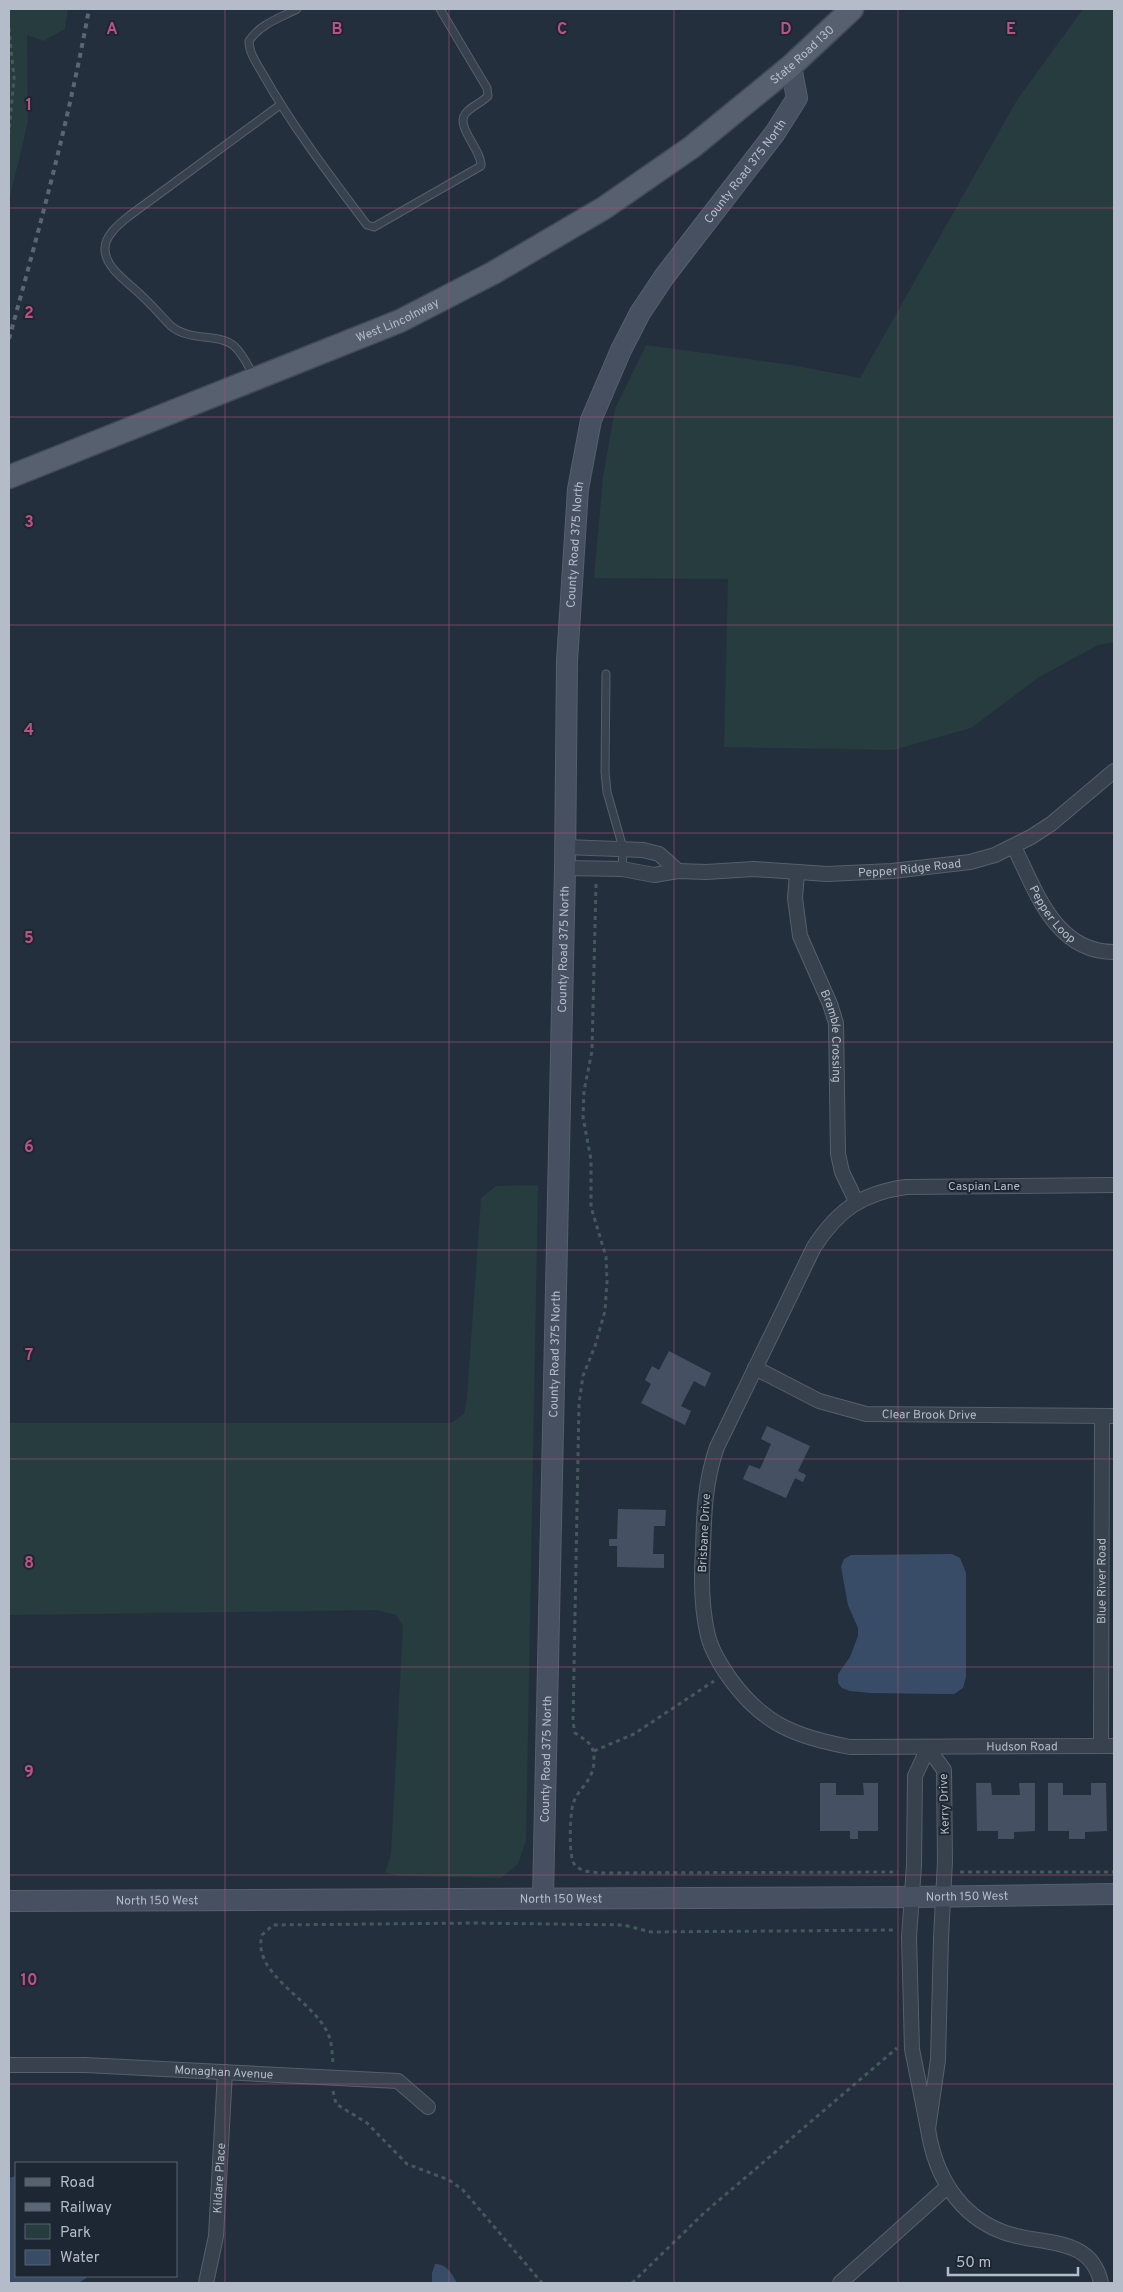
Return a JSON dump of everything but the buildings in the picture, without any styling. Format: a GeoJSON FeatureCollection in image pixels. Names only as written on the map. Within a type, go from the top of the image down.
{"type":"FeatureCollection","features":[{"type":"Feature","properties":{"kind":"main road","name":"State Road 130"},"geometry":{"type":"LineString","coordinates":[[751,99],[791,66],[852,9]]}},
{"type":"Feature","properties":{"kind":"main road","name":"West Lincolnway"},"geometry":{"type":"LineString","coordinates":[[9,478],[400,321],[493,273],[604,208],[692,147],[751,99]]}},
{"type":"Feature","properties":{"kind":"street","name":"County Road 375 North"},"geometry":{"type":"LineString","coordinates":[[543,1898],[565,868],[567,661],[578,489],[591,420],[621,350],[640,313],[664,277],[775,134],[797,98],[791,66]]}},
{"type":"Feature","properties":{"kind":"street","name":"Pepper Ridge Road"},"geometry":{"type":"LineString","coordinates":[[565,868],[622,870],[654,875],[678,871],[754,870],[797,873],[855,873],[948,866],[986,858],[1014,847],[1051,824],[1114,771]]}},
{"type":"Feature","properties":{"kind":"street"},"geometry":{"type":"LineString","coordinates":[[565,847],[643,850],[658,854],[678,871]]}},
{"type":"Feature","properties":{"kind":"street","name":"Pepper Loop"},"geometry":{"type":"LineString","coordinates":[[1014,847],[1048,915],[1058,929],[1087,947],[1104,952],[1114,952]]}},
{"type":"Feature","properties":{"kind":"street","name":"Bramble Crossing"},"geometry":{"type":"LineString","coordinates":[[797,873],[795,898],[800,936],[830,1004],[836,1023],[838,1154],[842,1172],[856,1201]]}},
{"type":"Feature","properties":{"kind":"street","name":"Caspian Lane"},"geometry":{"type":"LineString","coordinates":[[856,1201],[888,1189],[916,1186],[1114,1185]]}},
{"type":"Feature","properties":{"kind":"street","name":"Brisbane Drive"},"geometry":{"type":"LineString","coordinates":[[856,1201],[832,1222],[814,1247],[717,1447],[709,1470],[704,1498],[701,1581],[703,1608],[708,1638],[719,1664],[741,1694],[762,1714],[787,1730],[814,1740],[850,1747],[928,1748]]}},
{"type":"Feature","properties":{"kind":"street","name":"Clear Brook Drive"},"geometry":{"type":"LineString","coordinates":[[755,1368],[819,1401],[866,1414],[1108,1416]]}},
{"type":"Feature","properties":{"kind":"street","name":"Blue River Road"},"geometry":{"type":"LineString","coordinates":[[1108,1416],[1108,1746]]}},
{"type":"Feature","properties":{"kind":"street","name":"Hudson Road"},"geometry":{"type":"LineString","coordinates":[[928,1748],[1108,1746]]}},
{"type":"Feature","properties":{"kind":"street","name":"Kerry Drive"},"geometry":{"type":"LineString","coordinates":[[928,2130],[938,2060],[945,1872],[944,1770],[928,1748],[914,1776],[914,1872],[905,1897],[909,1937],[912,2049],[928,2130],[935,2163],[947,2187],[968,2212],[992,2227],[1026,2239],[1066,2244],[1077,2250],[1093,2265],[1101,2283]]}},
{"type":"Feature","properties":{"kind":"street","name":"North 150 West"},"geometry":{"type":"LineString","coordinates":[[9,1901],[943,1897],[1114,1894]]}},
{"type":"Feature","properties":{"kind":"street","name":"Monaghan Avenue"},"geometry":{"type":"LineString","coordinates":[[9,2065],[86,2065],[398,2081],[428,2107]]}},
{"type":"Feature","properties":{"kind":"street","name":"Kildare Place"},"geometry":{"type":"LineString","coordinates":[[206,2283],[216,2236],[225,2072]]}},
{"type":"Feature","properties":{"kind":"street"},"geometry":{"type":"LineString","coordinates":[[840,2283],[947,2187]]}},
{"type":"Feature","properties":{"kind":"lane"},"geometry":{"type":"LineString","coordinates":[[297,9],[261,28],[249,41],[252,53],[280,104],[332,180],[367,225],[374,227],[481,166],[481,160],[464,126],[463,119],[464,114],[488,96],[487,88],[440,9]]}},
{"type":"Feature","properties":{"kind":"lane"},"geometry":{"type":"LineString","coordinates":[[255,379],[240,353],[231,344],[179,333],[116,272],[107,259],[105,250],[106,241],[129,216],[280,104]]}},
{"type":"Feature","properties":{"kind":"lane"},"geometry":{"type":"LineString","coordinates":[[606,674],[605,772],[607,792],[623,848],[622,870]]}},
{"type":"Feature","properties":{"kind":"path"},"geometry":{"type":"LineString","coordinates":[[9,28],[14,78],[9,133]]}},
{"type":"Feature","properties":{"kind":"path"},"geometry":{"type":"LineString","coordinates":[[596,869],[592,1051],[584,1091],[583,1117],[591,1160],[591,1207],[606,1257],[607,1281],[605,1311],[596,1346],[583,1376],[579,1403],[573,1722],[576,1733],[590,1742],[594,1751],[594,1771],[574,1803],[570,1855],[575,1865],[587,1872],[914,1872]]}},
{"type":"Feature","properties":{"kind":"path"},"geometry":{"type":"LineString","coordinates":[[594,1751],[634,1734],[726,1673]]}},
{"type":"Feature","properties":{"kind":"path"},"geometry":{"type":"LineString","coordinates":[[897,1872],[905,1897]]}},
{"type":"Feature","properties":{"kind":"path"},"geometry":{"type":"LineString","coordinates":[[945,1872],[1114,1872]]}},
{"type":"Feature","properties":{"kind":"path"},"geometry":{"type":"LineString","coordinates":[[542,2283],[458,2186],[449,2180],[407,2164],[367,2123],[336,2104],[333,2098],[329,2036],[308,2007],[276,1976],[262,1957],[260,1946],[262,1935],[273,1925],[475,1923],[624,1926],[651,1932],[899,1930],[899,1934]]}},
{"type":"Feature","properties":{"kind":"path"},"geometry":{"type":"LineString","coordinates":[[632,2283],[704,2213],[900,2046]]}},
{"type":"Feature","properties":{"kind":"green space"},"geometry":{"type":"Polygon","coordinates":[[[9,9],[68,9],[65,29],[43,41],[27,35],[28,122],[9,200],[9,9]]]}},
{"type":"Feature","properties":{"kind":"green space"},"geometry":{"type":"Polygon","coordinates":[[[1083,9],[1114,9],[1114,642],[1098,645],[1039,677],[971,728],[893,750],[724,747],[728,579],[594,578],[603,477],[615,409],[646,345],[792,365],[860,378],[1017,100],[1083,9]]]}},
{"type":"Feature","properties":{"kind":"green space"},"geometry":{"type":"Polygon","coordinates":[[[538,1185],[526,1840],[518,1864],[501,1878],[401,1876],[385,1873],[391,1854],[403,1626],[396,1615],[377,1610],[9,1615],[9,1423],[451,1423],[464,1414],[467,1397],[481,1198],[496,1186],[538,1185]]]}},
{"type":"Feature","properties":{"kind":"water"},"geometry":{"type":"Polygon","coordinates":[[[952,1554],[960,1558],[966,1573],[966,1677],[963,1688],[954,1694],[940,1694],[871,1693],[850,1691],[842,1688],[838,1683],[838,1674],[850,1657],[858,1636],[858,1628],[848,1605],[841,1567],[844,1559],[851,1555],[952,1554]]]}},
{"type":"Feature","properties":{"kind":"water"},"geometry":{"type":"Polygon","coordinates":[[[15,2176],[15,2277],[88,2277],[79,2283],[9,2283],[9,2178],[15,2176]]]}},
{"type":"Feature","properties":{"kind":"water"},"geometry":{"type":"Polygon","coordinates":[[[435,2264],[446,2268],[457,2283],[432,2283],[432,2273],[435,2264]]]}},
{"type":"Feature","properties":{"kind":"railway"},"geometry":{"type":"LineString","coordinates":[[9,339],[63,133],[89,9]]}}]}
